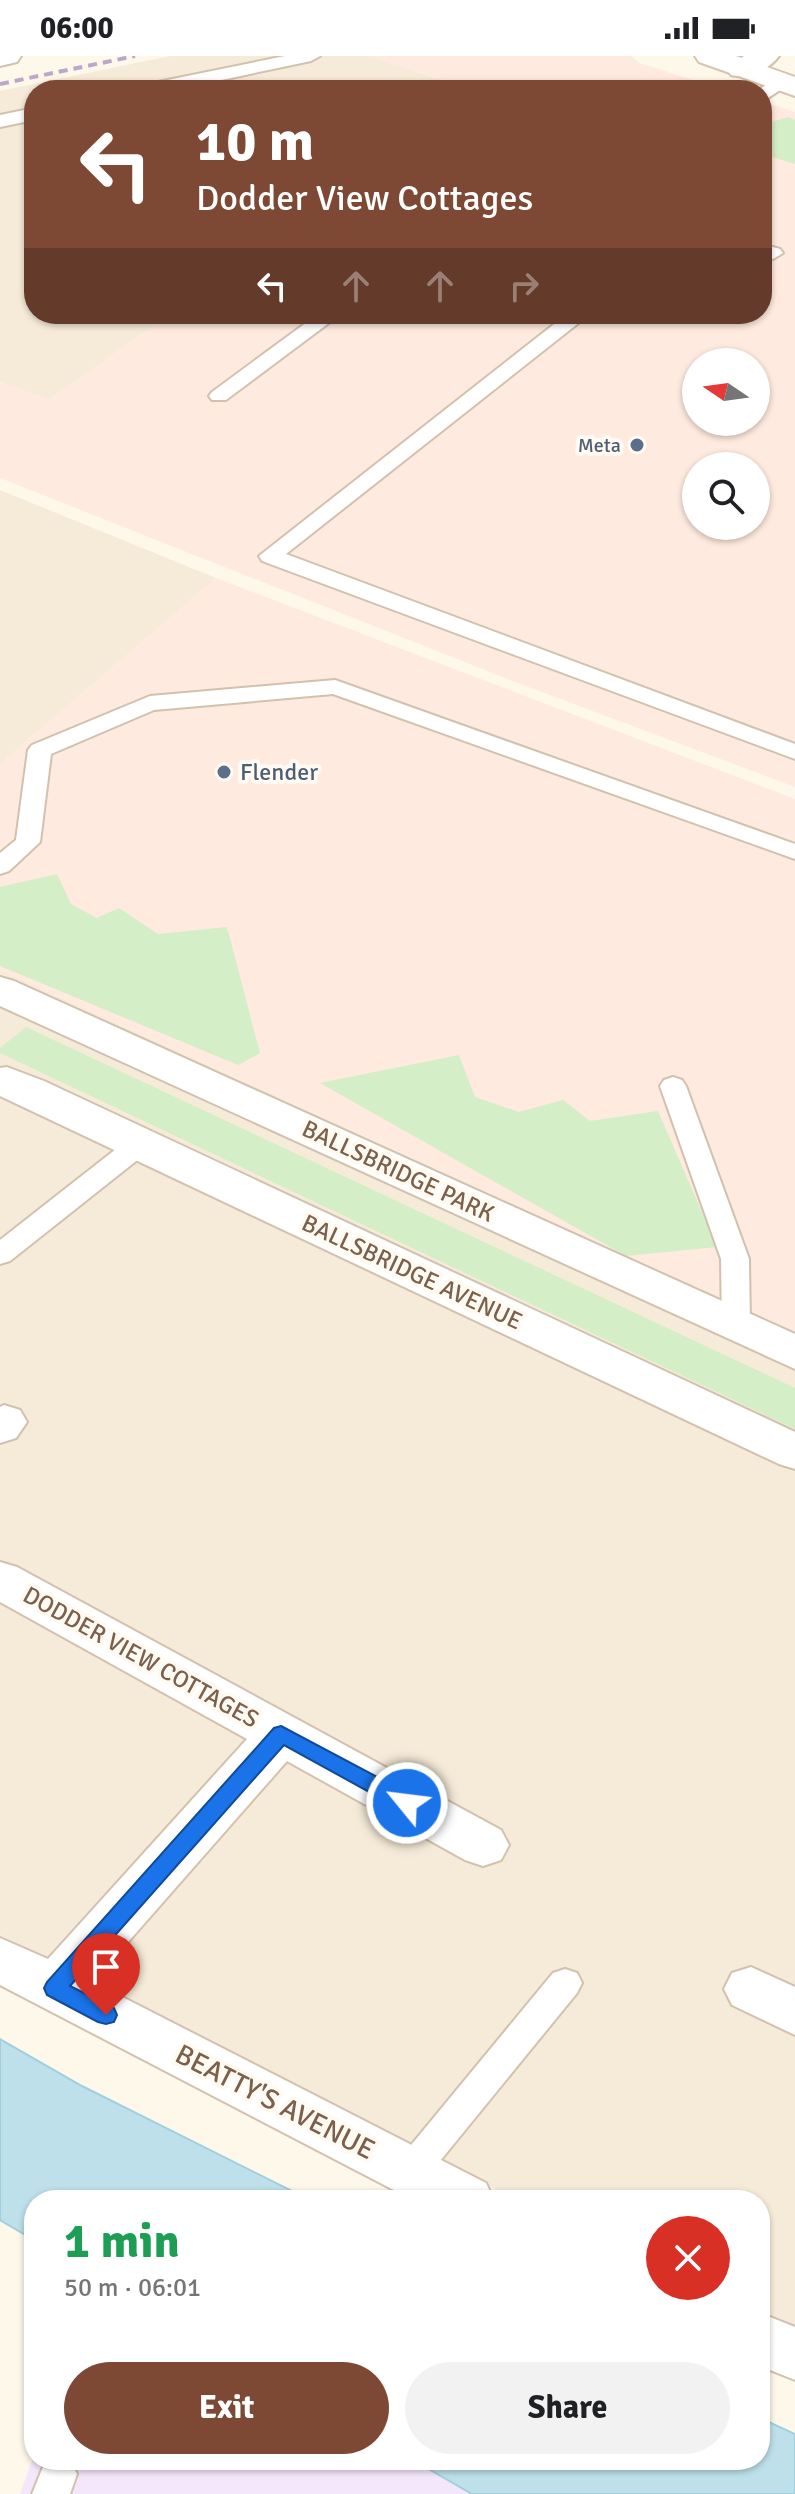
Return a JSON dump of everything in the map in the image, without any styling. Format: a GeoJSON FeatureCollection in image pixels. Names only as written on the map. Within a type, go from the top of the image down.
{"type":"FeatureCollection","features":[{"type":"Feature","properties":{"kind":"street"},"geometry":{"type":"LineString","coordinates":[[0,57],[7,56]]}},
{"type":"Feature","properties":{"kind":"street"},"geometry":{"type":"LineString","coordinates":[[709,56],[753,62],[771,80]]}},
{"type":"Feature","properties":{"kind":"street","name":"BALLSBRIDGE PARK"},"geometry":{"type":"LineString","coordinates":[[0,990],[795,1353]]}},
{"type":"Feature","properties":{"kind":"street","name":"BALLSBRIDGE AVENUE"},"geometry":{"type":"LineString","coordinates":[[15,1086],[795,1452]]}},
{"type":"Feature","properties":{"kind":"street","name":"DODDER VIEW COTTAGES"},"geometry":{"type":"LineString","coordinates":[[0,1580],[483,1845]]}},
{"type":"Feature","properties":{"kind":"street","name":"DODDER VIEW COTTAGES"},"geometry":{"type":"LineString","coordinates":[[55,1988],[281,1734]]}},
{"type":"Feature","properties":{"kind":"street","name":"BEATTY'S AVENUE"},"geometry":{"type":"LineString","coordinates":[[0,1960],[446,2190]]}},
{"type":"Feature","properties":{"kind":"street"},"geometry":{"type":"LineString","coordinates":[[770,2343],[795,2354]]}},
{"type":"Feature","properties":{"kind":"lane"},"geometry":{"type":"LineString","coordinates":[[196,80],[311,56]]}},
{"type":"Feature","properties":{"kind":"lane"},"geometry":{"type":"LineString","coordinates":[[0,121],[24,116]]}},
{"type":"Feature","properties":{"kind":"lane"},"geometry":{"type":"LineString","coordinates":[[219,396],[317,324]]}},
{"type":"Feature","properties":{"kind":"lane"},"geometry":{"type":"LineString","coordinates":[[567,324],[270,556],[795,752]]}},
{"type":"Feature","properties":{"kind":"lane"},"geometry":{"type":"LineString","coordinates":[[0,866],[28,842],[40,750],[150,703],[335,687],[795,852]]}},
{"type":"Feature","properties":{"kind":"lane"},"geometry":{"type":"LineString","coordinates":[[673,1086],[735,1259],[736,1326]]}},
{"type":"Feature","properties":{"kind":"lane"},"geometry":{"type":"LineString","coordinates":[[0,1254],[140,1144]]}},
{"type":"Feature","properties":{"kind":"lane"},"geometry":{"type":"LineString","coordinates":[[410,2172],[565,1983]]}},
{"type":"Feature","properties":{"kind":"shaded area"},"geometry":{"type":"Polygon","coordinates":[[[170,56],[368,56],[442,80],[53,80],[170,56]]]}},
{"type":"Feature","properties":{"kind":"shaded area"},"geometry":{"type":"Polygon","coordinates":[[[368,56],[631,56],[639,63],[694,80],[442,80],[368,56]]]}},
{"type":"Feature","properties":{"kind":"shaded area"},"geometry":{"type":"Polygon","coordinates":[[[24,86],[24,324],[156,324],[49,400],[0,382],[0,91],[24,86]]]}},
{"type":"Feature","properties":{"kind":"shaded area"},"geometry":{"type":"Polygon","coordinates":[[[772,104],[795,112],[795,787],[505,678],[0,478],[0,382],[49,400],[156,324],[772,324],[772,104]]]}},
{"type":"Feature","properties":{"kind":"shaded area"},"geometry":{"type":"Polygon","coordinates":[[[0,490],[216,578],[0,764],[0,490]]]}},
{"type":"Feature","properties":{"kind":"shaded area"},"geometry":{"type":"Polygon","coordinates":[[[216,578],[795,799],[795,1333],[0,970],[0,764],[216,578]]]}},
{"type":"Feature","properties":{"kind":"shaded area"},"geometry":{"type":"Polygon","coordinates":[[[0,970],[795,1333],[795,2335],[770,2324],[770,2190],[497,2190],[138,2009],[0,1935],[0,970]]]}},
{"type":"Feature","properties":{"kind":"shaded area"},"geometry":{"type":"Polygon","coordinates":[[[29,2470],[430,2470],[472,2494],[20,2494],[29,2470]]]}},
{"type":"Feature","properties":{"kind":"green space"},"geometry":{"type":"Polygon","coordinates":[[[788,117],[795,120],[795,164],[772,157],[772,122],[788,117]]]}},
{"type":"Feature","properties":{"kind":"green space"},"geometry":{"type":"Polygon","coordinates":[[[57,874],[71,904],[97,918],[119,908],[158,934],[227,927],[260,1053],[238,1065],[0,966],[0,887],[57,874]]]}},
{"type":"Feature","properties":{"kind":"green space"},"geometry":{"type":"Polygon","coordinates":[[[26,1027],[795,1388],[795,1429],[0,1053],[0,1048],[26,1027]]]}},
{"type":"Feature","properties":{"kind":"green space"},"geometry":{"type":"Polygon","coordinates":[[[459,1055],[475,1097],[519,1112],[563,1100],[590,1121],[658,1111],[717,1247],[626,1256],[320,1083],[459,1055]]]}},
{"type":"Feature","properties":{"kind":"water"},"geometry":{"type":"Polygon","coordinates":[[[0,2039],[82,2086],[290,2190],[24,2190],[24,2234],[0,2220],[0,2039]]]}},
{"type":"Feature","properties":{"kind":"water"},"geometry":{"type":"Polygon","coordinates":[[[770,2423],[795,2434],[795,2494],[472,2494],[430,2470],[770,2470],[770,2423]]]}},
{"type":"Feature","properties":{"kind":"railway"},"geometry":{"type":"LineString","coordinates":[[0,84],[135,56]]}},
{"type":"Feature","properties":{"kind":"place","name":"Meta"},"geometry":{"type":"Point","coordinates":[637,445]}},
{"type":"Feature","properties":{"kind":"place","name":"Flender"},"geometry":{"type":"Point","coordinates":[224,772]}},
{"type":"Feature","properties":{"kind":"route"},"geometry":{"type":"LineString","coordinates":[[106,2015],[55,1988],[281,1734],[407,1803]]}}]}
